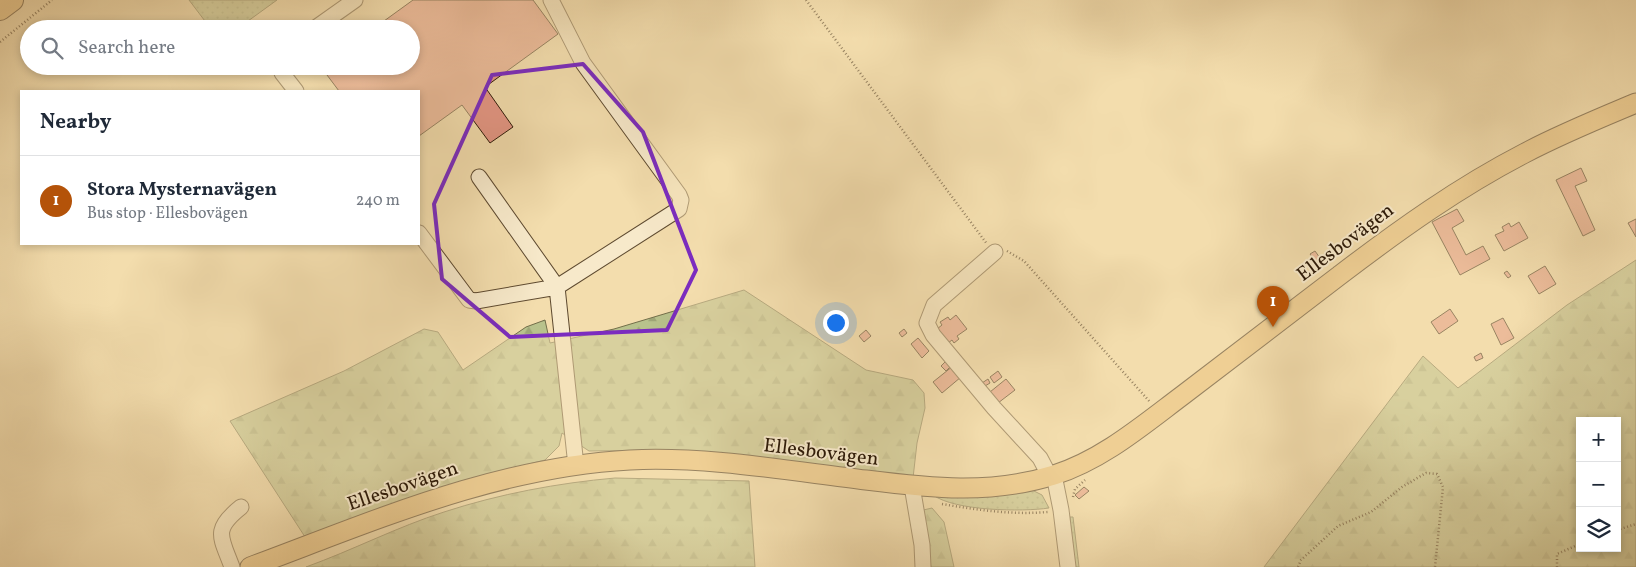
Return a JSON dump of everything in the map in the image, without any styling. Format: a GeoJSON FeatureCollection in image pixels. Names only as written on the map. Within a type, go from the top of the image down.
{"type":"FeatureCollection","features":[{"type":"Feature","properties":{"kind":"highway"},"geometry":{"type":"LineString","coordinates":[[0,9],[12,0]]}},
{"type":"Feature","properties":{"kind":"main road","name":"Ellesbovägen"},"geometry":{"type":"LineString","coordinates":[[250,567],[416,505],[470,487],[524,474],[576,466],[632,460],[686,461],[943,489],[1007,487],[1052,476],[1084,463],[1158,414],[1416,218],[1523,154],[1564,133],[1636,103]]}},
{"type":"Feature","properties":{"kind":"street"},"geometry":{"type":"LineString","coordinates":[[327,20],[355,0]]}},
{"type":"Feature","properties":{"kind":"street"},"geometry":{"type":"LineString","coordinates":[[420,234],[472,301],[557,287],[679,209],[681,200],[583,63],[551,0]]}},
{"type":"Feature","properties":{"kind":"street"},"geometry":{"type":"LineString","coordinates":[[284,75],[295,90]]}},
{"type":"Feature","properties":{"kind":"street"},"geometry":{"type":"LineString","coordinates":[[479,177],[557,287],[576,466]]}},
{"type":"Feature","properties":{"kind":"street"},"geometry":{"type":"LineString","coordinates":[[995,252],[934,305],[927,323],[932,335],[994,408],[1040,458],[1052,476],[1061,510],[1068,567]]}},
{"type":"Feature","properties":{"kind":"street"},"geometry":{"type":"LineString","coordinates":[[912,486],[922,545],[923,567]]}},
{"type":"Feature","properties":{"kind":"street"},"geometry":{"type":"LineString","coordinates":[[232,567],[222,538],[221,529],[226,519],[241,507]]}},
{"type":"Feature","properties":{"kind":"path"},"geometry":{"type":"LineString","coordinates":[[27,20],[52,0]]}},
{"type":"Feature","properties":{"kind":"path"},"geometry":{"type":"LineString","coordinates":[[806,0],[995,252],[1010,252],[1024,261],[1147,399],[1158,414]]}},
{"type":"Feature","properties":{"kind":"path"},"geometry":{"type":"LineString","coordinates":[[0,42],[20,26]]}},
{"type":"Feature","properties":{"kind":"path"},"geometry":{"type":"LineString","coordinates":[[1298,567],[1300,560],[1338,526],[1371,512],[1402,487],[1426,473],[1437,474],[1443,487],[1435,567]]}},
{"type":"Feature","properties":{"kind":"path"},"geometry":{"type":"LineString","coordinates":[[939,503],[979,511],[1020,515],[1074,509],[1073,492],[1086,478]]}},
{"type":"Feature","properties":{"kind":"path"},"geometry":{"type":"LineString","coordinates":[[1621,529],[1636,524]]}},
{"type":"Feature","properties":{"kind":"path"},"geometry":{"type":"LineString","coordinates":[[1557,567],[1557,554],[1576,546]]}},
{"type":"Feature","properties":{"kind":"highlighted area"},"geometry":{"type":"Polygon","coordinates":[[[583,64],[643,132],[696,270],[667,330],[510,337],[442,279],[434,204],[492,75],[583,64]]]}},
{"type":"Feature","properties":{"kind":"green space"},"geometry":{"type":"Polygon","coordinates":[[[189,0],[277,0],[249,20],[204,20],[189,0]]]}},
{"type":"Feature","properties":{"kind":"green space"},"geometry":{"type":"Polygon","coordinates":[[[1636,260],[1636,567],[1264,567],[1423,356],[1458,388],[1567,305],[1636,260]]]}},
{"type":"Feature","properties":{"kind":"green space"},"geometry":{"type":"Polygon","coordinates":[[[744,290],[866,370],[913,380],[924,393],[925,408],[917,443],[913,478],[659,450],[589,451],[562,433],[559,446],[545,460],[465,480],[307,540],[230,421],[344,371],[424,329],[438,332],[463,370],[526,327],[545,320],[550,343],[614,329],[744,290]]]}},
{"type":"Feature","properties":{"kind":"green space"},"geometry":{"type":"Polygon","coordinates":[[[615,478],[749,481],[755,567],[306,567],[444,512],[529,490],[615,478]]]}},
{"type":"Feature","properties":{"kind":"green space"},"geometry":{"type":"Polygon","coordinates":[[[1032,490],[1042,495],[1049,508],[1023,510],[989,509],[957,504],[933,495],[1032,490]]]}},
{"type":"Feature","properties":{"kind":"green space"},"geometry":{"type":"Polygon","coordinates":[[[932,508],[944,522],[954,567],[931,567],[919,511],[932,508]]]}},
{"type":"Feature","properties":{"kind":"green space"},"geometry":{"type":"Polygon","coordinates":[[[1070,517],[1073,517],[1079,567],[1074,567],[1070,517]]]}},
{"type":"Feature","properties":{"kind":"building"},"geometry":{"type":"Polygon","coordinates":[[[413,0],[533,0],[558,34],[485,87],[513,127],[490,143],[462,105],[420,135],[420,90],[338,90],[327,75],[420,75],[420,20],[385,20],[413,0]]]}},
{"type":"Feature","properties":{"kind":"building"},"geometry":{"type":"Polygon","coordinates":[[[1581,168],[1587,181],[1575,186],[1595,230],[1583,236],[1556,180],[1581,168]]]}},
{"type":"Feature","properties":{"kind":"building"},"geometry":{"type":"Polygon","coordinates":[[[1457,209],[1464,221],[1452,228],[1466,255],[1483,246],[1490,259],[1460,275],[1432,222],[1457,209]]]}},
{"type":"Feature","properties":{"kind":"building"},"geometry":{"type":"Polygon","coordinates":[[[1636,219],[1636,237],[1628,223],[1636,219]]]}},
{"type":"Feature","properties":{"kind":"building"},"geometry":{"type":"Polygon","coordinates":[[[1519,222],[1528,238],[1504,251],[1495,235],[1504,231],[1502,227],[1509,223],[1511,227],[1519,222]]]}},
{"type":"Feature","properties":{"kind":"building"},"geometry":{"type":"Polygon","coordinates":[[[1315,251],[1320,258],[1316,262],[1310,254],[1315,251]]]}},
{"type":"Feature","properties":{"kind":"building"},"geometry":{"type":"Polygon","coordinates":[[[1545,266],[1556,284],[1539,294],[1528,276],[1545,266]]]}},
{"type":"Feature","properties":{"kind":"building"},"geometry":{"type":"Polygon","coordinates":[[[1507,271],[1511,276],[1508,278],[1504,273],[1507,271]]]}},
{"type":"Feature","properties":{"kind":"building"},"geometry":{"type":"Polygon","coordinates":[[[1450,309],[1458,321],[1439,334],[1431,322],[1450,309]]]}},
{"type":"Feature","properties":{"kind":"building"},"geometry":{"type":"Polygon","coordinates":[[[956,315],[967,329],[957,336],[959,339],[954,343],[952,340],[948,343],[937,329],[942,325],[940,322],[948,317],[950,320],[956,315]]]}},
{"type":"Feature","properties":{"kind":"building"},"geometry":{"type":"Polygon","coordinates":[[[1503,318],[1514,338],[1501,345],[1491,324],[1503,318]]]}},
{"type":"Feature","properties":{"kind":"building"},"geometry":{"type":"Polygon","coordinates":[[[904,329],[907,333],[902,337],[899,333],[904,329]]]}},
{"type":"Feature","properties":{"kind":"building"},"geometry":{"type":"Polygon","coordinates":[[[866,330],[871,336],[864,342],[859,336],[866,330]]]}},
{"type":"Feature","properties":{"kind":"building"},"geometry":{"type":"Polygon","coordinates":[[[918,338],[929,351],[922,358],[911,344],[918,338]]]}},
{"type":"Feature","properties":{"kind":"building"},"geometry":{"type":"Polygon","coordinates":[[[1481,353],[1483,358],[1476,361],[1474,357],[1481,353]]]}},
{"type":"Feature","properties":{"kind":"building"},"geometry":{"type":"Polygon","coordinates":[[[947,360],[952,365],[946,371],[941,366],[947,360]]]}},
{"type":"Feature","properties":{"kind":"building"},"geometry":{"type":"Polygon","coordinates":[[[953,366],[961,377],[942,393],[933,382],[953,366]]]}},
{"type":"Feature","properties":{"kind":"building"},"geometry":{"type":"Polygon","coordinates":[[[998,371],[1002,377],[994,383],[990,377],[998,371]]]}},
{"type":"Feature","properties":{"kind":"building"},"geometry":{"type":"Polygon","coordinates":[[[988,379],[990,383],[985,386],[982,383],[988,379]]]}},
{"type":"Feature","properties":{"kind":"building"},"geometry":{"type":"Polygon","coordinates":[[[1006,379],[1015,390],[998,403],[990,392],[1006,379]]]}},
{"type":"Feature","properties":{"kind":"building"},"geometry":{"type":"Polygon","coordinates":[[[1084,487],[1089,491],[1079,499],[1075,495],[1084,487]]]}},
{"type":"Feature","properties":{"kind":"place","name":"Stora Mysternavägen"},"geometry":{"type":"Point","coordinates":[1273,327]}}]}
